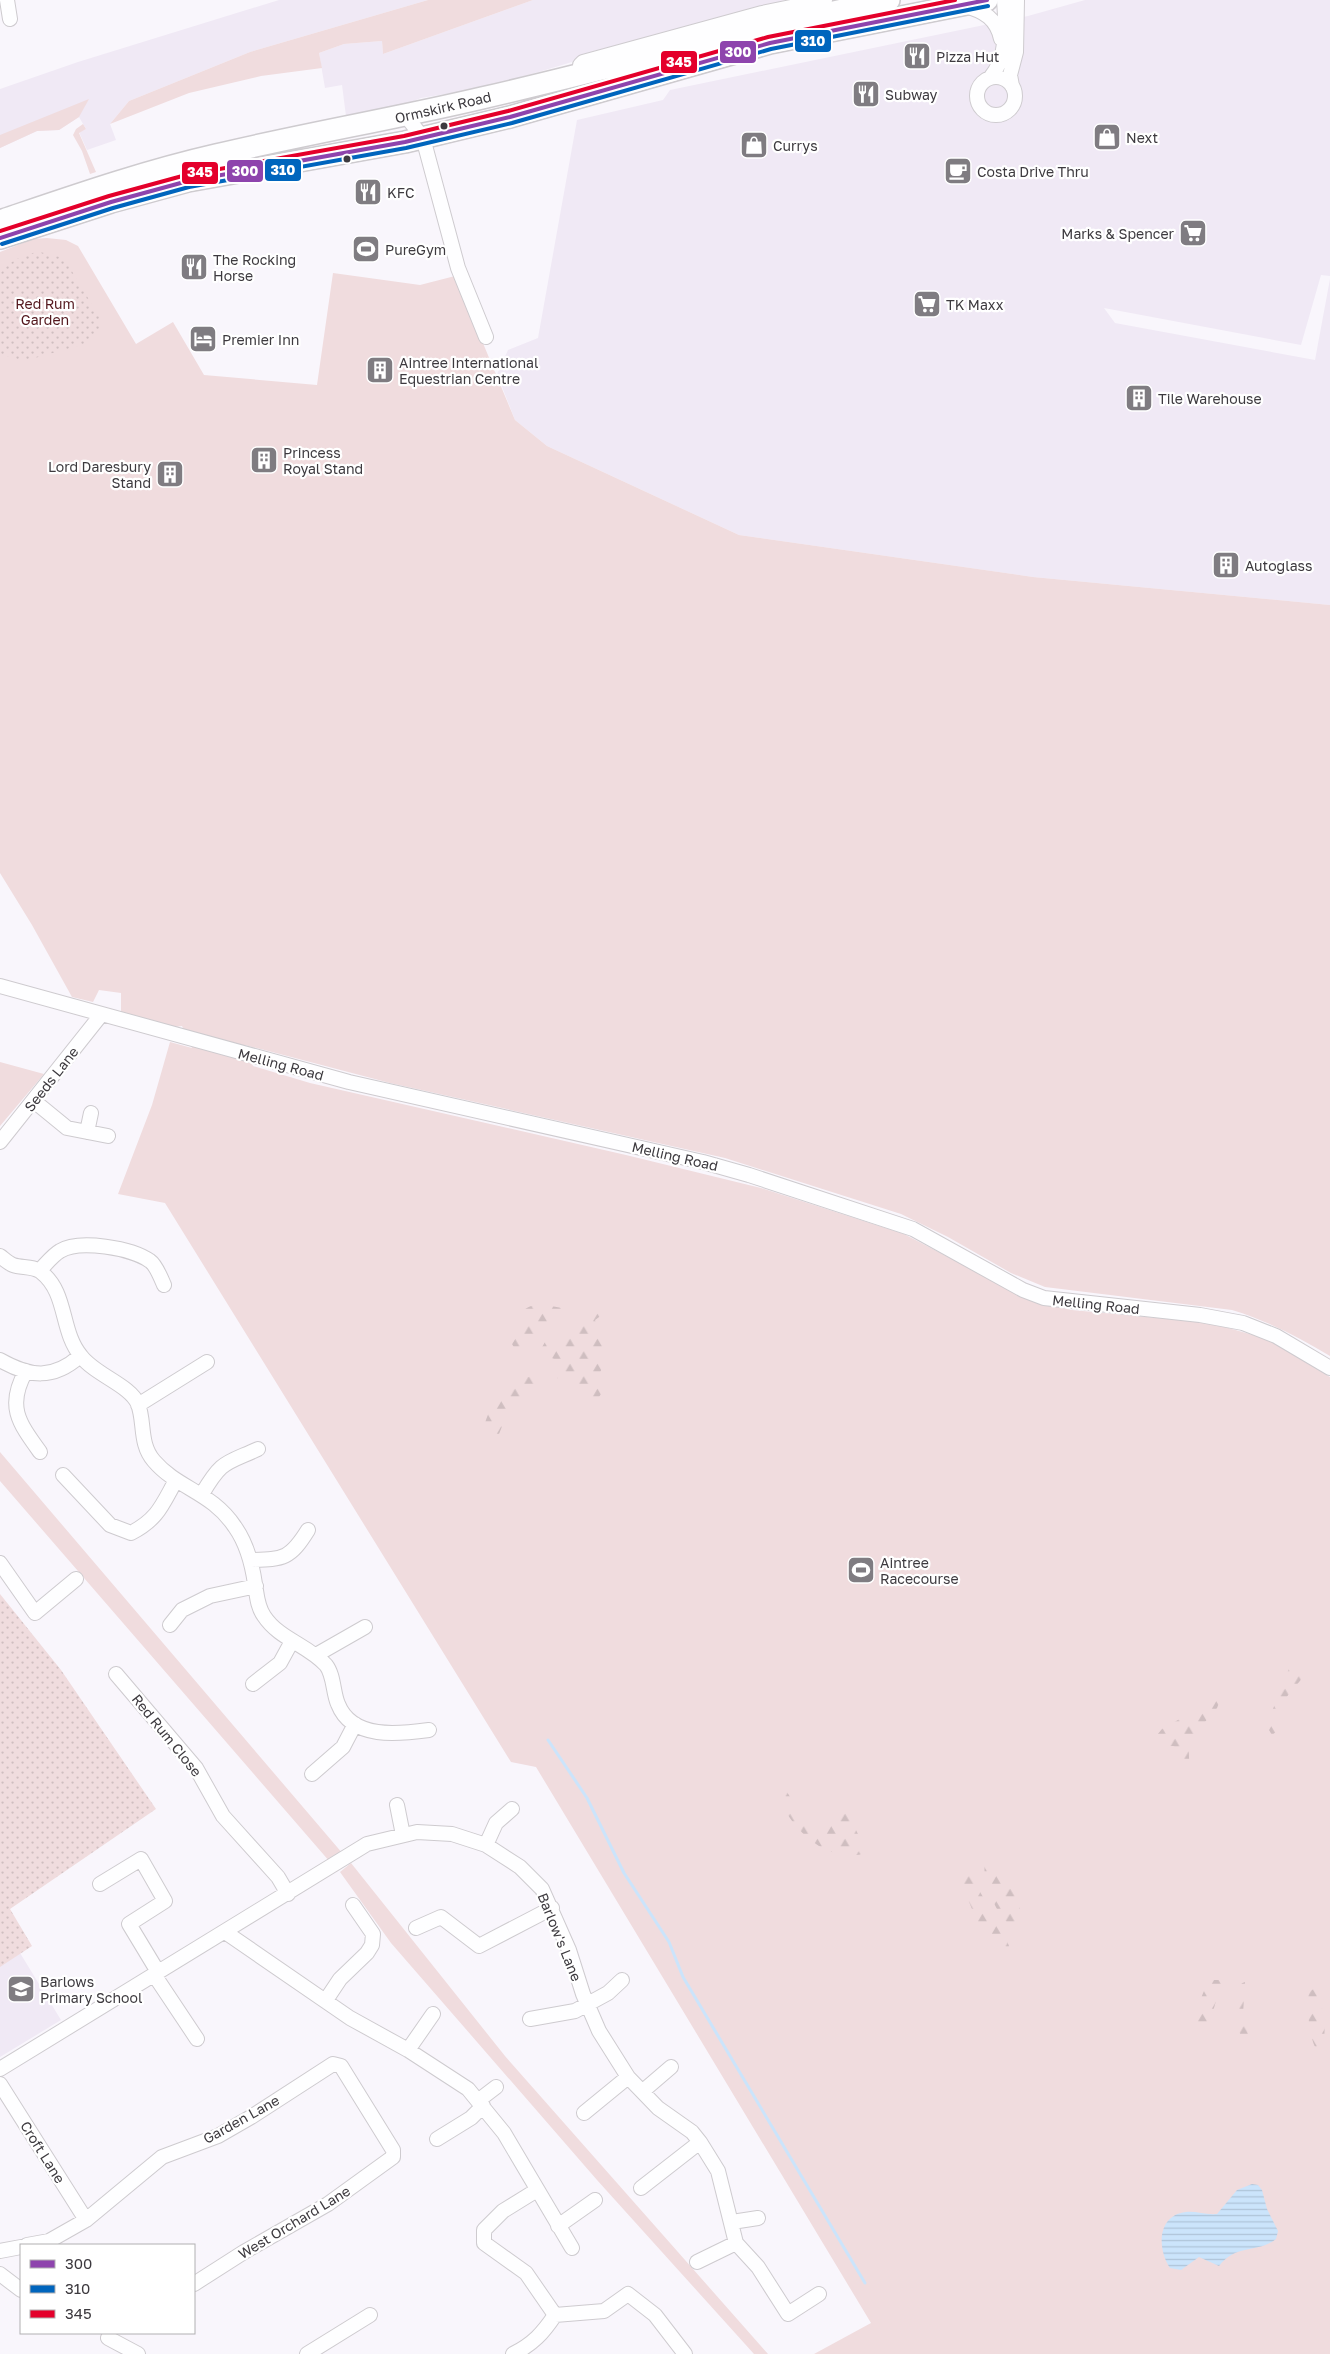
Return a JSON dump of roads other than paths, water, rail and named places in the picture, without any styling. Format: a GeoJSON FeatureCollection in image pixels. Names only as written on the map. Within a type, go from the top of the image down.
{"type":"FeatureCollection","features":[{"type":"Feature","properties":{"kind":"highway","name":"Ormskirk Road"},"geometry":{"type":"LineString","coordinates":[[0,221],[102,186],[216,155],[406,116],[581,75],[766,26],[889,0]]}},
{"type":"Feature","properties":{"kind":"highway","name":"Ormskirk Road"},"geometry":{"type":"LineString","coordinates":[[0,238],[111,202],[188,181],[423,138],[510,117],[770,43],[987,0]]}},
{"type":"Feature","properties":{"kind":"street"},"geometry":{"type":"LineString","coordinates":[[8,0],[10,19]]}},
{"type":"Feature","properties":{"kind":"street"},"geometry":{"type":"LineString","coordinates":[[581,75],[580,65],[583,62],[761,6],[825,0]]}},
{"type":"Feature","properties":{"kind":"street"},"geometry":{"type":"LineString","coordinates":[[1004,0],[1003,55],[998,68],[990,78],[982,83],[978,92],[979,104],[988,112],[999,114],[1010,108],[1014,98],[1010,75],[1016,52],[1017,0]]}},
{"type":"Feature","properties":{"kind":"street"},"geometry":{"type":"LineString","coordinates":[[960,5],[982,11],[994,22],[1000,35],[1003,55]]}},
{"type":"Feature","properties":{"kind":"street"},"geometry":{"type":"LineString","coordinates":[[990,78],[1002,78],[1012,86]]}},
{"type":"Feature","properties":{"kind":"street"},"geometry":{"type":"LineString","coordinates":[[406,116],[423,138],[458,268],[486,336]]}},
{"type":"Feature","properties":{"kind":"street","name":"Melling Road"},"geometry":{"type":"LineString","coordinates":[[0,986],[349,1082],[703,1162],[749,1175],[913,1230],[1023,1290],[1044,1298],[1200,1315],[1244,1323],[1276,1336],[1330,1368]]}},
{"type":"Feature","properties":{"kind":"street","name":"Seeds Lane"},"geometry":{"type":"LineString","coordinates":[[0,1142],[101,1015]]}},
{"type":"Feature","properties":{"kind":"street"},"geometry":{"type":"LineString","coordinates":[[34,1101],[67,1128],[108,1136]]}},
{"type":"Feature","properties":{"kind":"street"},"geometry":{"type":"LineString","coordinates":[[88,1132],[91,1113]]}},
{"type":"Feature","properties":{"kind":"street"},"geometry":{"type":"LineString","coordinates":[[40,1270],[59,1252],[72,1246],[86,1245],[125,1250],[151,1262],[164,1284]]}},
{"type":"Feature","properties":{"kind":"street"},"geometry":{"type":"LineString","coordinates":[[0,1256],[13,1265],[40,1270],[52,1283],[60,1299],[69,1332],[80,1356],[93,1369],[130,1392],[138,1405],[145,1446],[153,1461],[176,1480],[202,1494],[218,1506],[236,1527],[251,1560],[256,1586],[256,1598],[264,1616],[278,1631],[316,1656],[327,1667],[337,1704],[343,1713],[355,1724],[372,1732],[400,1733],[429,1730]]}},
{"type":"Feature","properties":{"kind":"street"},"geometry":{"type":"LineString","coordinates":[[0,1360],[38,1375],[50,1374],[70,1365],[80,1356]]}},
{"type":"Feature","properties":{"kind":"street"},"geometry":{"type":"LineString","coordinates":[[138,1405],[207,1362]]}},
{"type":"Feature","properties":{"kind":"street"},"geometry":{"type":"LineString","coordinates":[[26,1371],[16,1391],[16,1410],[21,1426],[40,1452]]}},
{"type":"Feature","properties":{"kind":"street"},"geometry":{"type":"LineString","coordinates":[[202,1494],[213,1476],[225,1464],[258,1449]]}},
{"type":"Feature","properties":{"kind":"street"},"geometry":{"type":"LineString","coordinates":[[63,1475],[110,1526],[131,1532],[148,1524],[162,1507],[176,1480]]}},
{"type":"Feature","properties":{"kind":"street"},"geometry":{"type":"LineString","coordinates":[[251,1560],[274,1559],[289,1554],[296,1549],[308,1530]]}},
{"type":"Feature","properties":{"kind":"street"},"geometry":{"type":"LineString","coordinates":[[0,1563],[35,1613],[76,1580]]}},
{"type":"Feature","properties":{"kind":"street"},"geometry":{"type":"LineString","coordinates":[[170,1625],[182,1610],[210,1596],[256,1586]]}},
{"type":"Feature","properties":{"kind":"street"},"geometry":{"type":"LineString","coordinates":[[316,1656],[365,1627]]}},
{"type":"Feature","properties":{"kind":"street"},"geometry":{"type":"LineString","coordinates":[[253,1684],[280,1663],[292,1641]]}},
{"type":"Feature","properties":{"kind":"street","name":"Red Rum Close"},"geometry":{"type":"LineString","coordinates":[[116,1674],[196,1768],[223,1816],[278,1877],[288,1894]]}},
{"type":"Feature","properties":{"kind":"street"},"geometry":{"type":"LineString","coordinates":[[312,1774],[343,1747],[355,1724]]}},
{"type":"Feature","properties":{"kind":"street"},"geometry":{"type":"LineString","coordinates":[[397,1805],[403,1836]]}},
{"type":"Feature","properties":{"kind":"street"},"geometry":{"type":"LineString","coordinates":[[486,1846],[496,1823],[512,1808]]}},
{"type":"Feature","properties":{"kind":"street","name":"Barlow's Lane"},"geometry":{"type":"LineString","coordinates":[[0,2069],[368,1844],[417,1832],[452,1834],[486,1846],[520,1867],[542,1889],[552,1908],[599,2032],[628,2077],[658,2108],[692,2132],[718,2171],[736,2243]]}},
{"type":"Feature","properties":{"kind":"street"},"geometry":{"type":"LineString","coordinates":[[100,1884],[141,1859],[165,1901],[129,1924],[157,1974],[198,2039]]}},
{"type":"Feature","properties":{"kind":"street"},"geometry":{"type":"LineString","coordinates":[[326,2000],[340,1979],[367,1953],[372,1945],[372,1934],[353,1905]]}},
{"type":"Feature","properties":{"kind":"street"},"geometry":{"type":"LineString","coordinates":[[416,1928],[441,1918],[479,1946],[552,1908]]}},
{"type":"Feature","properties":{"kind":"street"},"geometry":{"type":"LineString","coordinates":[[225,1932],[350,2018],[408,2050],[468,2089],[504,2133],[572,2248]]}},
{"type":"Feature","properties":{"kind":"street"},"geometry":{"type":"LineString","coordinates":[[530,2019],[575,2011],[608,1993],[622,1980]]}},
{"type":"Feature","properties":{"kind":"street"},"geometry":{"type":"LineString","coordinates":[[408,2050],[433,2014]]}},
{"type":"Feature","properties":{"kind":"street","name":"Garden Lane"},"geometry":{"type":"LineString","coordinates":[[31,2244],[49,2240],[86,2220],[123,2192],[162,2157],[218,2136],[251,2118],[333,2064],[341,2066],[393,2150],[393,2157]]}},
{"type":"Feature","properties":{"kind":"street"},"geometry":{"type":"LineString","coordinates":[[643,2091],[671,2068]]}},
{"type":"Feature","properties":{"kind":"street"},"geometry":{"type":"LineString","coordinates":[[584,2114],[628,2077]]}},
{"type":"Feature","properties":{"kind":"street","name":"Croft Lane"},"geometry":{"type":"LineString","coordinates":[[0,2084],[86,2220]]}},
{"type":"Feature","properties":{"kind":"street"},"geometry":{"type":"LineString","coordinates":[[436,2139],[471,2118],[481,2103],[496,2087]]}},
{"type":"Feature","properties":{"kind":"street"},"geometry":{"type":"LineString","coordinates":[[641,2188],[700,2142]]}},
{"type":"Feature","properties":{"kind":"street","name":"West Orchard Lane"},"geometry":{"type":"LineString","coordinates":[[195,2283],[244,2252],[328,2204],[393,2157]]}},
{"type":"Feature","properties":{"kind":"street"},"geometry":{"type":"LineString","coordinates":[[536,2190],[503,2211],[484,2230],[484,2243],[526,2273],[555,2315]]}},
{"type":"Feature","properties":{"kind":"street"},"geometry":{"type":"LineString","coordinates":[[558,2226],[595,2200]]}},
{"type":"Feature","properties":{"kind":"street"},"geometry":{"type":"LineString","coordinates":[[732,2222],[758,2218]]}},
{"type":"Feature","properties":{"kind":"street"},"geometry":{"type":"LineString","coordinates":[[697,2262],[736,2243],[758,2267],[788,2314],[819,2294]]}},
{"type":"Feature","properties":{"kind":"street"},"geometry":{"type":"LineString","coordinates":[[0,2251],[20,2247]]}},
{"type":"Feature","properties":{"kind":"street"},"geometry":{"type":"LineString","coordinates":[[0,2274],[20,2289]]}},
{"type":"Feature","properties":{"kind":"street"},"geometry":{"type":"LineString","coordinates":[[555,2315],[604,2311],[628,2294],[655,2315],[685,2354]]}},
{"type":"Feature","properties":{"kind":"street"},"geometry":{"type":"LineString","coordinates":[[307,2354],[370,2314]]}},
{"type":"Feature","properties":{"kind":"street"},"geometry":{"type":"LineString","coordinates":[[513,2354],[530,2345],[543,2333],[555,2315]]}},
{"type":"Feature","properties":{"kind":"street"},"geometry":{"type":"LineString","coordinates":[[107,2334],[138,2354]]}},
{"type":"Feature","properties":{"kind":"water"},"geometry":{"type":"Polygon","coordinates":[[[1252,2184],[1258,2185],[1262,2190],[1267,2209],[1278,2231],[1276,2239],[1269,2244],[1233,2254],[1219,2266],[1199,2257],[1181,2270],[1170,2268],[1163,2252],[1162,2243],[1162,2234],[1169,2219],[1176,2214],[1186,2212],[1217,2214],[1237,2190],[1252,2184]]]}},
{"type":"Feature","properties":{"kind":"waterway"},"geometry":{"type":"LineString","coordinates":[[548,1740],[587,1798],[624,1873],[669,1942],[683,1977],[865,2283]]}},
{"type":"Feature","properties":{"kind":"place","name":"Pizza Hut"},"geometry":{"type":"Point","coordinates":[917,56]}},
{"type":"Feature","properties":{"kind":"place","name":"Subway"},"geometry":{"type":"Point","coordinates":[866,94]}},
{"type":"Feature","properties":{"kind":"place","name":"Next"},"geometry":{"type":"Point","coordinates":[1107,137]}},
{"type":"Feature","properties":{"kind":"place","name":"Currys"},"geometry":{"type":"Point","coordinates":[754,145]}},
{"type":"Feature","properties":{"kind":"place","name":"Costa Drive Thru"},"geometry":{"type":"Point","coordinates":[958,171]}},
{"type":"Feature","properties":{"kind":"place","name":"KFC"},"geometry":{"type":"Point","coordinates":[368,192]}},
{"type":"Feature","properties":{"kind":"place","name":"Marks & Spencer"},"geometry":{"type":"Point","coordinates":[1193,233]}},
{"type":"Feature","properties":{"kind":"place","name":"PureGym"},"geometry":{"type":"Point","coordinates":[366,249]}},
{"type":"Feature","properties":{"kind":"place","name":"The Rocking Horse"},"geometry":{"type":"Point","coordinates":[194,267]}},
{"type":"Feature","properties":{"kind":"place","name":"TK Maxx"},"geometry":{"type":"Point","coordinates":[927,304]}},
{"type":"Feature","properties":{"kind":"place","name":"Premier Inn"},"geometry":{"type":"Point","coordinates":[203,339]}},
{"type":"Feature","properties":{"kind":"place","name":"Aintree International Equestrian Centre"},"geometry":{"type":"Point","coordinates":[380,370]}},
{"type":"Feature","properties":{"kind":"place","name":"Tile Warehouse"},"geometry":{"type":"Point","coordinates":[1139,398]}},
{"type":"Feature","properties":{"kind":"place","name":"Princess Royal Stand"},"geometry":{"type":"Point","coordinates":[264,460]}},
{"type":"Feature","properties":{"kind":"place","name":"Lord Daresbury Stand"},"geometry":{"type":"Point","coordinates":[170,474]}},
{"type":"Feature","properties":{"kind":"place","name":"Autoglass"},"geometry":{"type":"Point","coordinates":[1226,565]}},
{"type":"Feature","properties":{"kind":"place","name":"Aintree Racecourse"},"geometry":{"type":"Point","coordinates":[861,1570]}},
{"type":"Feature","properties":{"kind":"place","name":"Barlows Primary School"},"geometry":{"type":"Point","coordinates":[21,1989]}},
{"type":"Feature","properties":{"kind":"park label","name":"Red Rum Garden"},"geometry":{"type":"Point","coordinates":[45,312]}}]}
